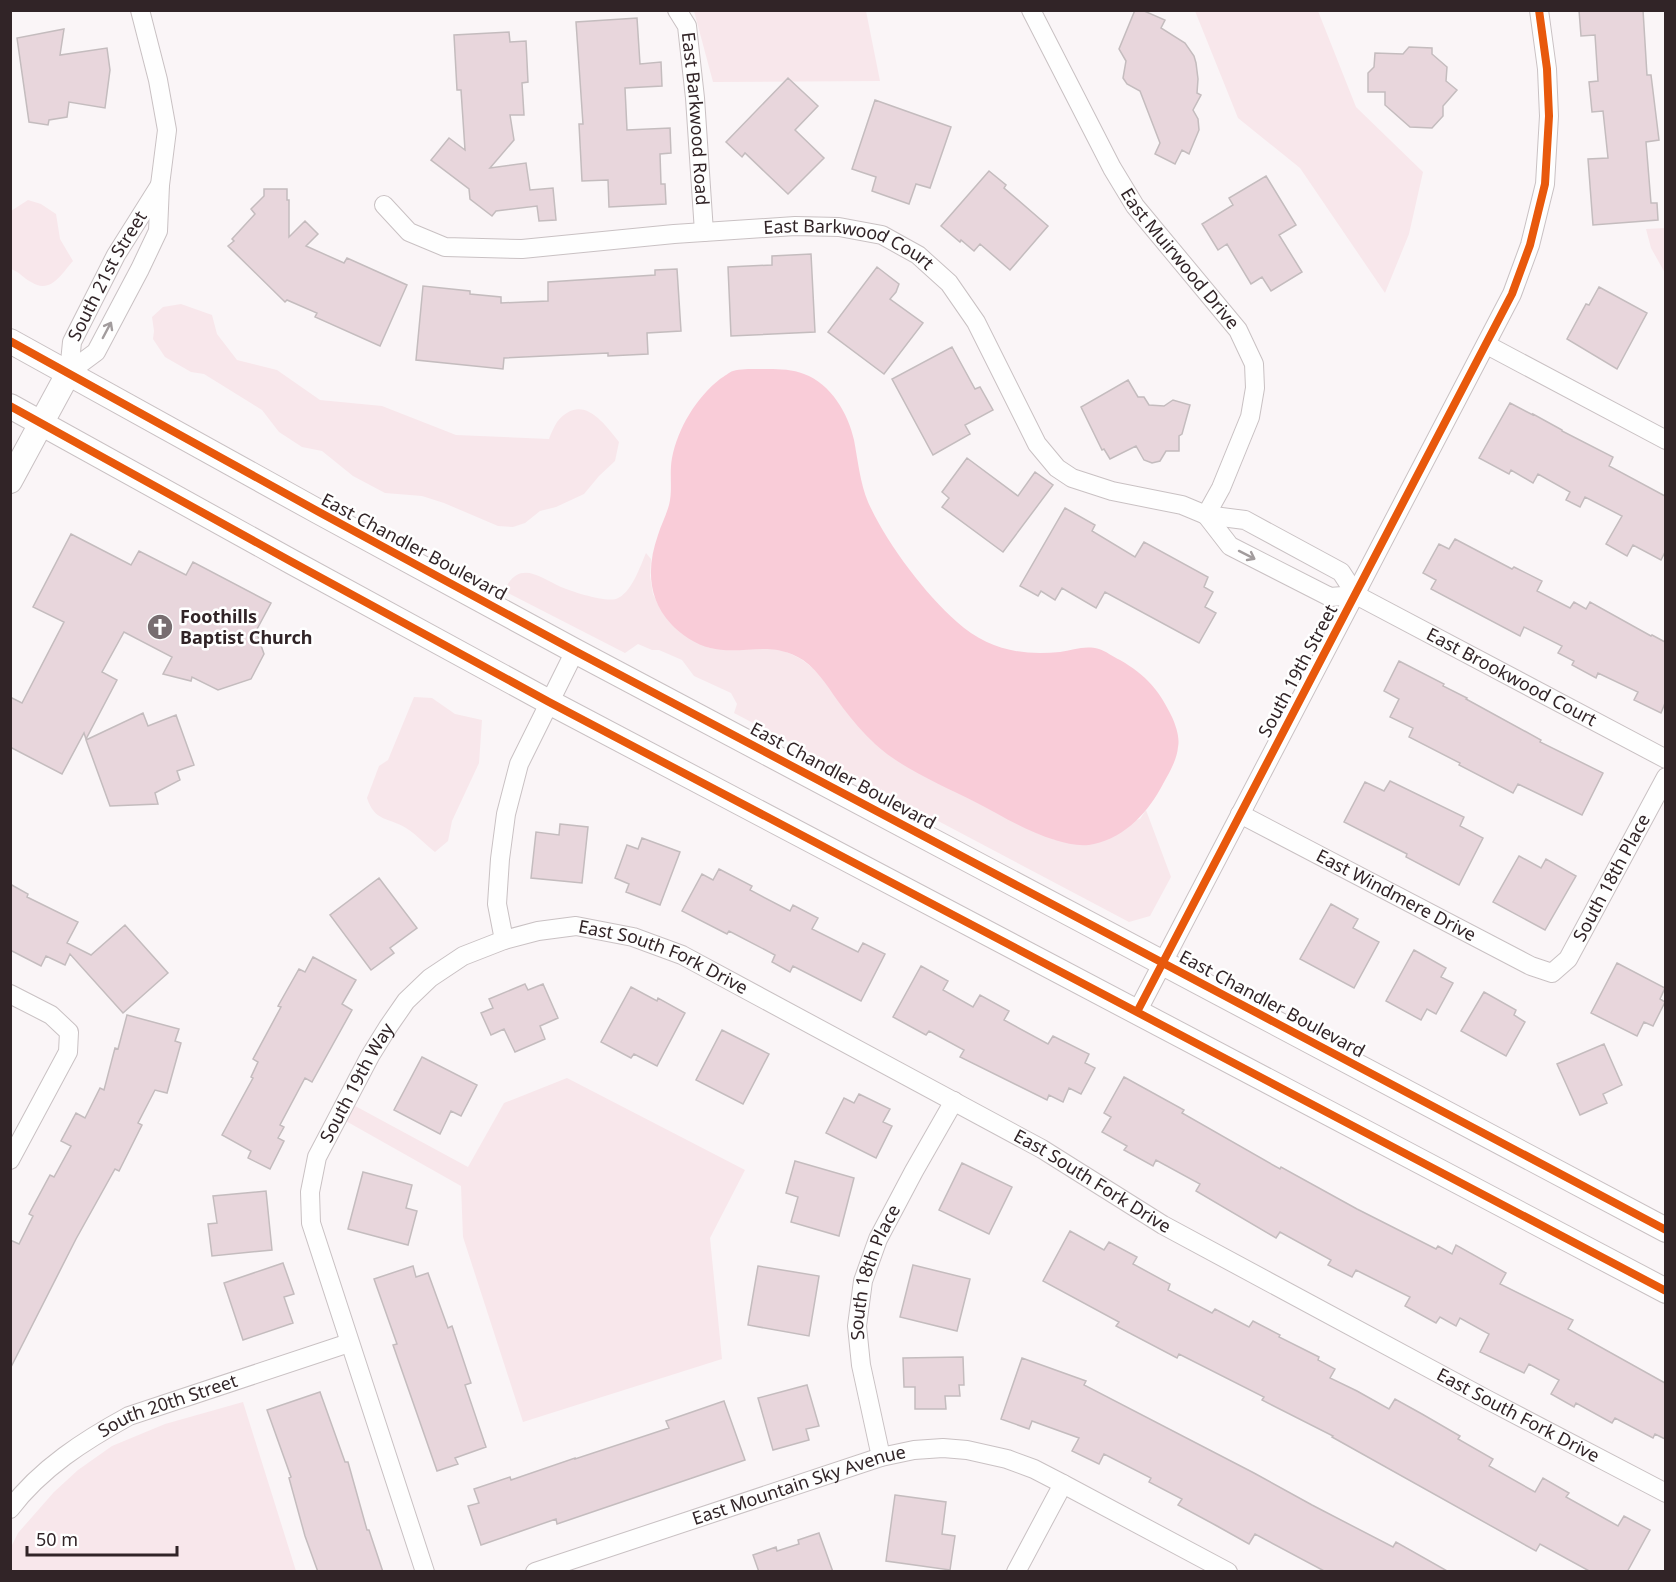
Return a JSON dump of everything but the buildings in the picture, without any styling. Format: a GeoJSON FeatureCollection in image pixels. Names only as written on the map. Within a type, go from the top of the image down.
{"type":"FeatureCollection","features":[{"type":"Feature","properties":{"kind":"main road","name":"East Chandler Boulevard"},"geometry":{"type":"LineString","coordinates":[[10,341],[575,651],[1665,1230]]}},
{"type":"Feature","properties":{"kind":"main road","name":"South 21st Street"},"geometry":{"type":"LineString","coordinates":[[10,481],[69,372]]}},
{"type":"Feature","properties":{"kind":"main road"},"geometry":{"type":"LineString","coordinates":[[10,406],[281,557],[549,702],[1665,1291]]}},
{"type":"Feature","properties":{"kind":"street","name":"South 21st Street"},"geometry":{"type":"LineString","coordinates":[[69,372],[96,352],[141,269],[158,231],[160,184],[167,130],[158,80],[140,10]]}},
{"type":"Feature","properties":{"kind":"street","name":"East Barkwood Road"},"geometry":{"type":"LineString","coordinates":[[677,10],[687,26],[695,98],[704,232]]}},
{"type":"Feature","properties":{"kind":"street","name":"East Muirwood Drive"},"geometry":{"type":"LineString","coordinates":[[1031,10],[1112,168],[1135,206],[1238,330],[1254,364],[1255,388],[1250,417],[1221,488],[1206,515]]}},
{"type":"Feature","properties":{"kind":"street","name":"South 19th Street"},"geometry":{"type":"LineString","coordinates":[[1137,1012],[1512,294],[1530,245],[1545,184],[1549,116],[1547,69],[1539,10]]}},
{"type":"Feature","properties":{"kind":"street","name":"South 21st Street"},"geometry":{"type":"LineString","coordinates":[[69,372],[72,342],[116,255],[160,184]]}},
{"type":"Feature","properties":{"kind":"street","name":"East Barkwood Court"},"geometry":{"type":"LineString","coordinates":[[384,205],[409,232],[445,247],[522,249],[795,226],[839,227],[882,236],[918,255],[949,283],[976,322],[1037,444],[1057,468],[1072,478],[1112,491],[1182,505],[1206,515],[1245,520],[1341,572],[1356,595]]}},
{"type":"Feature","properties":{"kind":"street"},"geometry":{"type":"LineString","coordinates":[[1487,345],[1665,440]]}},
{"type":"Feature","properties":{"kind":"street"},"geometry":{"type":"LineString","coordinates":[[1206,515],[1230,546],[1330,597],[1356,595]]}},
{"type":"Feature","properties":{"kind":"street","name":"East Brookwood Court"},"geometry":{"type":"LineString","coordinates":[[1356,595],[1665,759]]}},
{"type":"Feature","properties":{"kind":"street"},"geometry":{"type":"LineString","coordinates":[[504,940],[498,904],[500,859],[506,814],[519,764],[575,651]]}},
{"type":"Feature","properties":{"kind":"street","name":"South 18th Place"},"geometry":{"type":"LineString","coordinates":[[1552,973],[1568,959],[1665,777]]}},
{"type":"Feature","properties":{"kind":"street","name":"East Windmere Drive"},"geometry":{"type":"LineString","coordinates":[[1240,814],[1531,966],[1552,973]]}},
{"type":"Feature","properties":{"kind":"street","name":"East South Fork Drive"},"geometry":{"type":"LineString","coordinates":[[504,940],[538,931],[576,926],[633,937],[682,955],[1042,1149],[1163,1225],[1665,1493]]}},
{"type":"Feature","properties":{"kind":"street","name":"South 19th Way"},"geometry":{"type":"LineString","coordinates":[[425,1572],[311,1223],[310,1192],[317,1157],[370,1056],[406,1001],[430,978],[463,956],[504,940]]}},
{"type":"Feature","properties":{"kind":"street"},"geometry":{"type":"LineString","coordinates":[[10,994],[51,1015],[69,1032],[68,1052],[10,1160]]}},
{"type":"Feature","properties":{"kind":"street","name":"South 18th Place"},"geometry":{"type":"LineString","coordinates":[[881,1457],[856,1326],[863,1281],[878,1239],[954,1101]]}},
{"type":"Feature","properties":{"kind":"street","name":"South 20th Street"},"geometry":{"type":"LineString","coordinates":[[10,1509],[43,1474],[73,1450],[98,1432],[129,1416],[349,1343]]}},
{"type":"Feature","properties":{"kind":"street","name":"East Mountain Sky Avenue"},"geometry":{"type":"LineString","coordinates":[[535,1572],[881,1457],[914,1450],[943,1448],[967,1450],[1008,1459],[1035,1469],[1228,1572]]}},
{"type":"Feature","properties":{"kind":"street"},"geometry":{"type":"LineString","coordinates":[[1016,1572],[1063,1484]]}},
{"type":"Feature","properties":{"kind":"shaded area"},"geometry":{"type":"Polygon","coordinates":[[[694,11],[866,11],[880,81],[713,82],[694,11]]]}},
{"type":"Feature","properties":{"kind":"shaded area"},"geometry":{"type":"Polygon","coordinates":[[[1195,11],[1318,11],[1356,107],[1423,172],[1409,234],[1385,293],[1300,168],[1238,118],[1195,11]]]}},
{"type":"Feature","properties":{"kind":"shaded area"},"geometry":{"type":"Polygon","coordinates":[[[28,200],[41,204],[56,214],[60,239],[73,261],[55,281],[44,286],[31,282],[11,269],[11,211],[28,200]]]}},
{"type":"Feature","properties":{"kind":"shaded area"},"geometry":{"type":"Polygon","coordinates":[[[1666,228],[1665,273],[1651,248],[1646,229],[1666,228]]]}},
{"type":"Feature","properties":{"kind":"shaded area"},"geometry":{"type":"Polygon","coordinates":[[[181,304],[212,315],[217,334],[237,360],[277,370],[320,400],[382,406],[456,435],[549,439],[557,422],[566,413],[583,410],[599,419],[619,442],[615,461],[584,494],[556,507],[540,511],[525,523],[513,527],[498,526],[422,496],[385,493],[353,476],[322,451],[302,447],[279,432],[262,410],[204,374],[191,372],[165,357],[153,339],[152,317],[163,307],[181,304]]]}},
{"type":"Feature","properties":{"kind":"shaded area"},"geometry":{"type":"Polygon","coordinates":[[[742,369],[780,369],[798,372],[814,379],[837,401],[843,410],[854,440],[865,495],[885,534],[932,597],[957,622],[980,639],[1005,649],[1045,653],[1084,648],[1099,649],[1137,671],[1157,691],[1175,724],[1178,740],[1177,752],[1151,804],[1126,829],[1106,841],[1085,845],[1065,843],[1035,833],[924,777],[886,753],[858,727],[820,676],[803,660],[779,650],[710,648],[679,632],[663,614],[653,593],[652,558],[668,509],[671,464],[683,425],[703,395],[731,372],[742,369]]]}},
{"type":"Feature","properties":{"kind":"shaded area"},"geometry":{"type":"Polygon","coordinates":[[[646,553],[651,559],[650,576],[653,594],[671,624],[709,648],[735,650],[765,648],[785,651],[801,659],[818,672],[842,706],[873,742],[901,762],[951,790],[1055,840],[1140,819],[1146,810],[1171,877],[1150,916],[1129,922],[734,713],[737,704],[731,693],[694,676],[682,660],[638,644],[625,653],[504,591],[516,575],[530,573],[581,594],[616,599],[631,586],[646,553]]]}},
{"type":"Feature","properties":{"kind":"shaded area"},"geometry":{"type":"Polygon","coordinates":[[[414,697],[432,698],[455,714],[482,720],[479,763],[452,821],[448,841],[435,852],[406,828],[378,815],[370,806],[367,798],[379,766],[388,760],[414,697]]]}},
{"type":"Feature","properties":{"kind":"shaded area"},"geometry":{"type":"Polygon","coordinates":[[[567,1078],[745,1170],[710,1238],[722,1359],[523,1422],[463,1237],[461,1186],[337,1116],[346,1101],[468,1167],[504,1103],[567,1078]]]}},
{"type":"Feature","properties":{"kind":"shaded area"},"geometry":{"type":"Polygon","coordinates":[[[243,1402],[296,1571],[11,1571],[11,1547],[18,1533],[54,1492],[78,1470],[112,1446],[165,1424],[243,1402]]]}},
{"type":"Feature","properties":{"kind":"cycle path"},"geometry":{"type":"LineString","coordinates":[[1137,1012],[1512,294],[1530,245],[1545,184],[1549,116],[1547,69],[1539,10]]}},
{"type":"Feature","properties":{"kind":"cycle path"},"geometry":{"type":"LineString","coordinates":[[10,341],[575,651],[1666,1230]]}},
{"type":"Feature","properties":{"kind":"cycle path"},"geometry":{"type":"LineString","coordinates":[[10,406],[549,702],[1666,1291]]}},
{"type":"Feature","properties":{"kind":"place","name":"Foothills Baptist Church"},"geometry":{"type":"Point","coordinates":[160,627]}}]}
